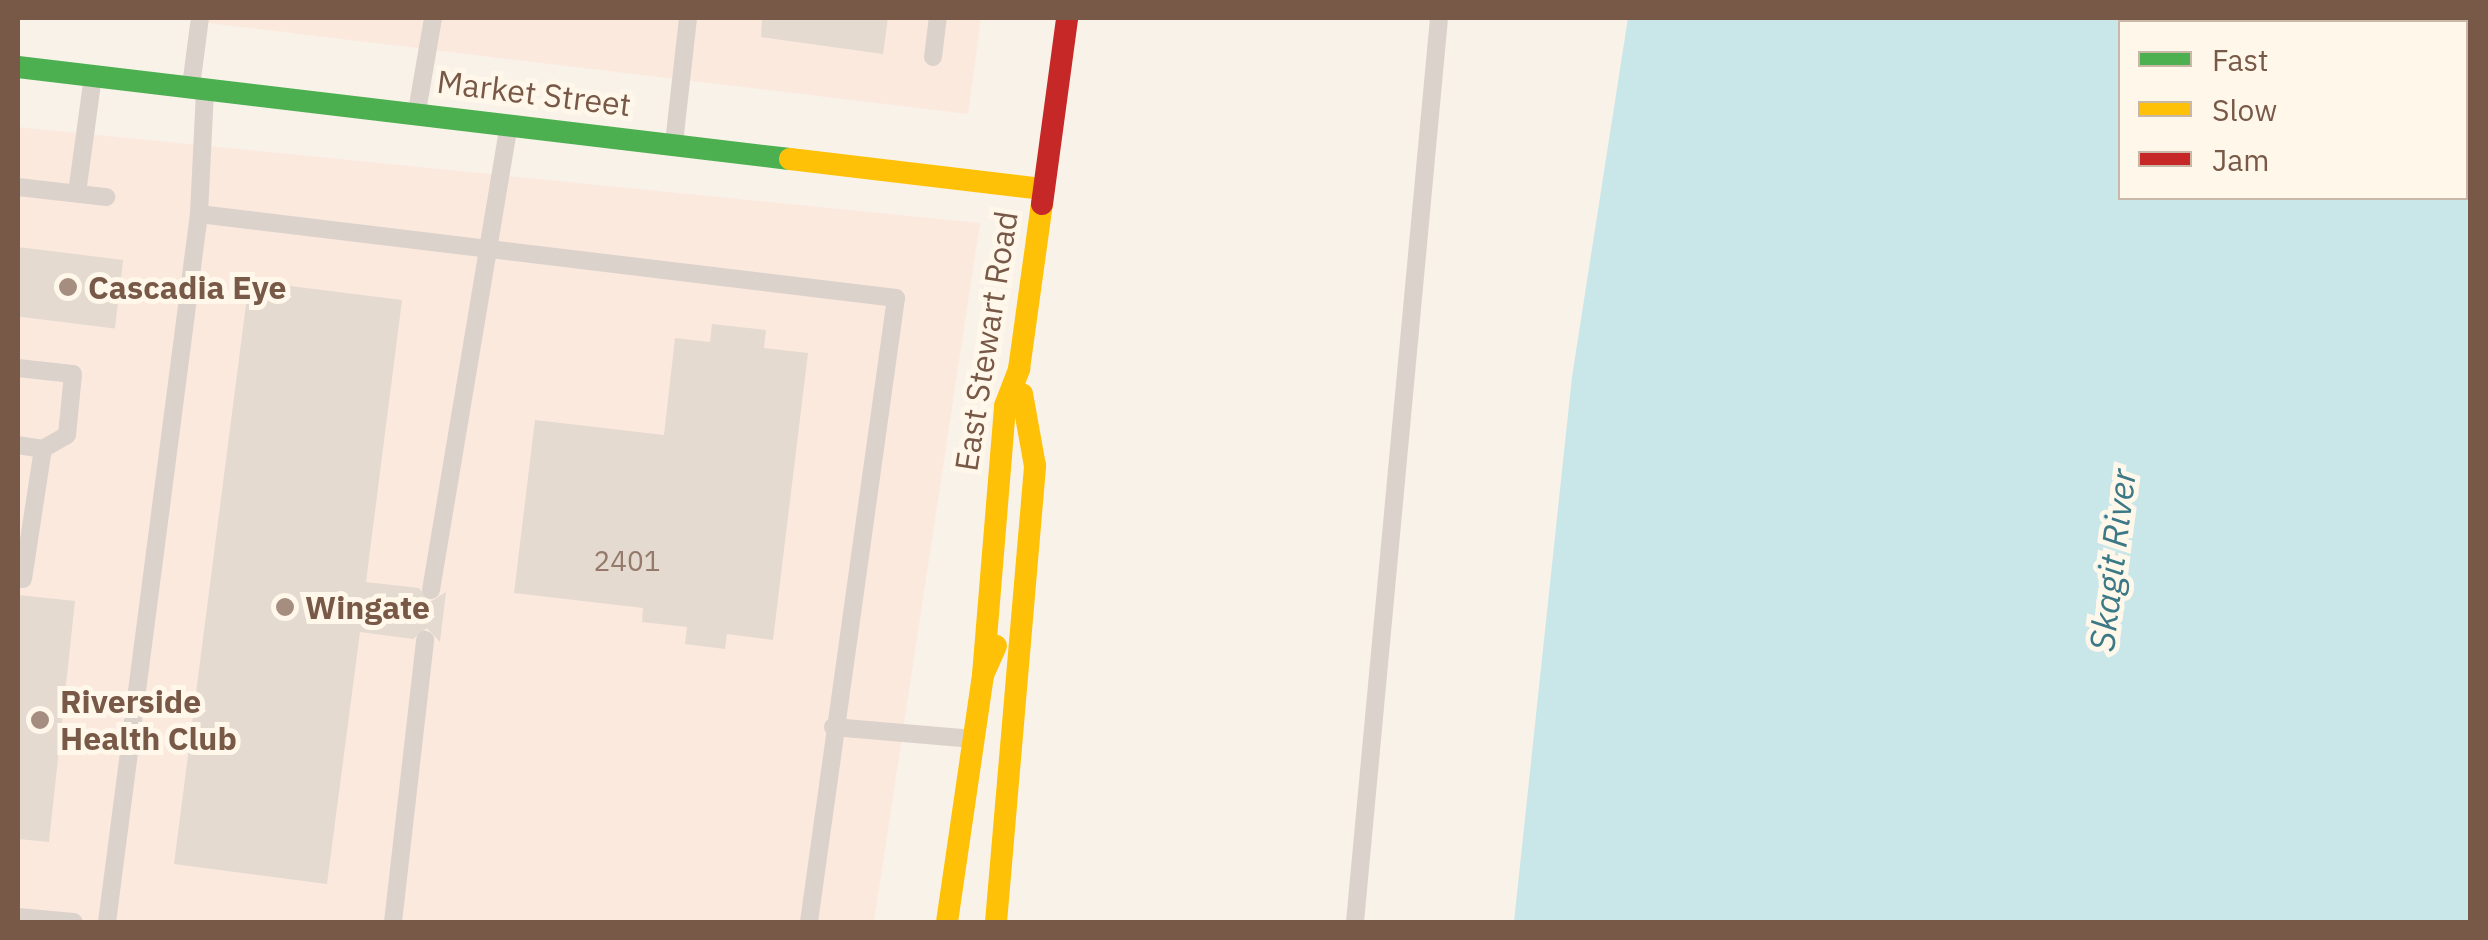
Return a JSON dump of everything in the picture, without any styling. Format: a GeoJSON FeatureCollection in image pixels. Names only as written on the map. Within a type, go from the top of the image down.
{"type":"FeatureCollection","features":[{"type":"Feature","properties":{"kind":"street","name":"East Stewart Road"},"geometry":{"type":"LineString","coordinates":[[947,922],[983,675],[1005,406],[1019,369],[1067,18]]}},
{"type":"Feature","properties":{"kind":"street","name":"Market Street"},"geometry":{"type":"LineString","coordinates":[[18,67],[510,120],[1043,189]]}},
{"type":"Feature","properties":{"kind":"street"},"geometry":{"type":"LineString","coordinates":[[996,922],[1034,466],[1019,369]]}},
{"type":"Feature","properties":{"kind":"street","name":"East Stewart Road"},"geometry":{"type":"LineString","coordinates":[[983,675],[996,647],[1023,404]]}},
{"type":"Feature","properties":{"kind":"lane"},"geometry":{"type":"LineString","coordinates":[[107,922],[199,214],[200,18]]}},
{"type":"Feature","properties":{"kind":"lane"},"geometry":{"type":"LineString","coordinates":[[417,111],[433,18]]}},
{"type":"Feature","properties":{"kind":"lane"},"geometry":{"type":"LineString","coordinates":[[674,143],[688,18]]}},
{"type":"Feature","properties":{"kind":"lane"},"geometry":{"type":"LineString","coordinates":[[933,57],[938,18]]}},
{"type":"Feature","properties":{"kind":"lane"},"geometry":{"type":"LineString","coordinates":[[1356,922],[1438,18]]}},
{"type":"Feature","properties":{"kind":"lane"},"geometry":{"type":"LineString","coordinates":[[77,194],[93,76]]}},
{"type":"Feature","properties":{"kind":"lane"},"geometry":{"type":"LineString","coordinates":[[431,590],[510,120]]}},
{"type":"Feature","properties":{"kind":"lane"},"geometry":{"type":"LineString","coordinates":[[18,187],[106,197]]}},
{"type":"Feature","properties":{"kind":"lane"},"geometry":{"type":"LineString","coordinates":[[199,214],[490,253],[896,298],[832,726],[808,922]]}},
{"type":"Feature","properties":{"kind":"lane"},"geometry":{"type":"LineString","coordinates":[[18,368],[73,374],[66,435],[44,449],[18,445]]}},
{"type":"Feature","properties":{"kind":"lane"},"geometry":{"type":"LineString","coordinates":[[24,580],[44,449]]}},
{"type":"Feature","properties":{"kind":"lane"},"geometry":{"type":"LineString","coordinates":[[393,922],[424,640]]}},
{"type":"Feature","properties":{"kind":"lane"},"geometry":{"type":"LineString","coordinates":[[832,726],[974,740]]}},
{"type":"Feature","properties":{"kind":"lane"},"geometry":{"type":"LineString","coordinates":[[18,917],[74,922]]}},
{"type":"Feature","properties":{"kind":"shaded area"},"geometry":{"type":"Polygon","coordinates":[[[166,18],[981,18],[968,114],[166,18]]]}},
{"type":"Feature","properties":{"kind":"shaded area"},"geometry":{"type":"Polygon","coordinates":[[[18,127],[980,223],[874,922],[18,922],[18,127]]]}},
{"type":"Feature","properties":{"kind":"water","name":"Skagit River"},"geometry":{"type":"Polygon","coordinates":[[[1628,18],[2470,18],[2470,922],[1514,922],[1572,377],[1628,18]]]}},
{"type":"Feature","properties":{"kind":"building"},"geometry":{"type":"Polygon","coordinates":[[[762,18],[888,18],[883,54],[761,37],[762,18]]]}},
{"type":"Feature","properties":{"kind":"building","name":"Cascadia Eye"},"geometry":{"type":"Polygon","coordinates":[[[18,247],[123,260],[115,328],[18,317],[18,247]]]}},
{"type":"Feature","properties":{"kind":"building","name":"Wingate"},"geometry":{"type":"Polygon","coordinates":[[[249,281],[402,300],[366,582],[419,588],[430,602],[446,592],[440,642],[427,628],[413,639],[360,632],[327,884],[174,864],[249,281]]]}},
{"type":"Feature","properties":{"kind":"building"},"geometry":{"type":"Polygon","coordinates":[[[712,324],[766,330],[764,348],[808,353],[773,640],[727,634],[725,649],[685,644],[687,627],[642,622],[643,608],[514,593],[535,420],[664,435],[675,338],[710,342],[712,324]]]}},
{"type":"Feature","properties":{"kind":"building","name":"Riverside Health Club"},"geometry":{"type":"Polygon","coordinates":[[[18,595],[75,601],[49,842],[18,839],[18,595]]]}},
{"type":"Feature","properties":{"kind":"traffic: fast"},"geometry":{"type":"LineString","coordinates":[[18,67],[790,159]]}},
{"type":"Feature","properties":{"kind":"traffic: slow"},"geometry":{"type":"LineString","coordinates":[[790,159],[1043,189]]}},
{"type":"Feature","properties":{"kind":"traffic: slow"},"geometry":{"type":"LineString","coordinates":[[983,675],[1005,406],[1019,369],[1042,204]]}},
{"type":"Feature","properties":{"kind":"traffic: slow"},"geometry":{"type":"LineString","coordinates":[[996,922],[1035,466],[1022,394]]}},
{"type":"Feature","properties":{"kind":"traffic: slow"},"geometry":{"type":"LineString","coordinates":[[947,922],[983,675],[996,646]]}},
{"type":"Feature","properties":{"kind":"traffic: jam"},"geometry":{"type":"LineString","coordinates":[[1042,204],[1067,18]]}},
{"type":"Feature","properties":{"kind":"place","name":"Cascadia Eye"},"geometry":{"type":"Point","coordinates":[68,287]}},
{"type":"Feature","properties":{"kind":"place","name":"Wingate"},"geometry":{"type":"Point","coordinates":[285,607]}},
{"type":"Feature","properties":{"kind":"place","name":"Riverside Health Club"},"geometry":{"type":"Point","coordinates":[40,720]}}]}
